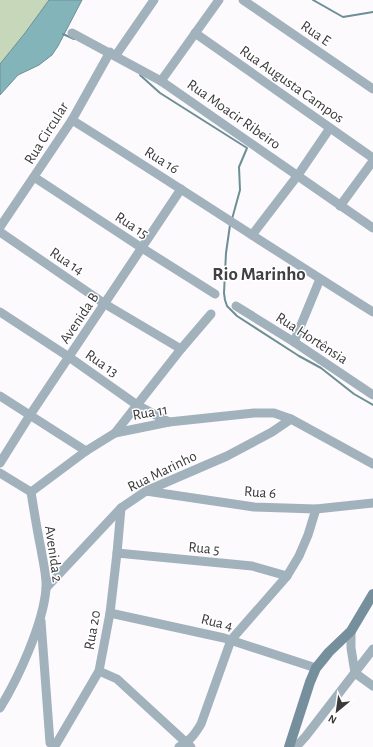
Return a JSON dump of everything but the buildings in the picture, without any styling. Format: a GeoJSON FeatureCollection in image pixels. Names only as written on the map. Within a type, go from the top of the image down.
{"type":"FeatureCollection","features":[{"type":"Feature","properties":{"kind":"main road"},"geometry":{"type":"LineString","coordinates":[[289,747],[316,668],[329,652],[350,631],[373,594]]}},
{"type":"Feature","properties":{"kind":"street","name":"Rua Circular"},"geometry":{"type":"LineString","coordinates":[[0,226],[72,120],[110,55],[154,0]]}},
{"type":"Feature","properties":{"kind":"street"},"geometry":{"type":"LineString","coordinates":[[161,81],[219,0]]}},
{"type":"Feature","properties":{"kind":"street","name":"Rua E"},"geometry":{"type":"LineString","coordinates":[[243,0],[373,89]]}},
{"type":"Feature","properties":{"kind":"street","name":"Rua Moacir Ribeiro"},"geometry":{"type":"LineString","coordinates":[[72,33],[110,55],[161,81],[373,228]]}},
{"type":"Feature","properties":{"kind":"street","name":"Rua Augusta Campos"},"geometry":{"type":"LineString","coordinates":[[195,33],[373,158]]}},
{"type":"Feature","properties":{"kind":"street","name":"Rua 16"},"geometry":{"type":"LineString","coordinates":[[72,120],[373,312]]}},
{"type":"Feature","properties":{"kind":"street"},"geometry":{"type":"LineString","coordinates":[[252,235],[298,175],[330,128]]}},
{"type":"Feature","properties":{"kind":"street"},"geometry":{"type":"LineString","coordinates":[[340,206],[373,162]]}},
{"type":"Feature","properties":{"kind":"street","name":"Rua 15"},"geometry":{"type":"LineString","coordinates":[[34,177],[215,294]]}},
{"type":"Feature","properties":{"kind":"street","name":"Avenida B"},"geometry":{"type":"LineString","coordinates":[[0,463],[30,415],[182,189]]}},
{"type":"Feature","properties":{"kind":"street","name":"Rua 14"},"geometry":{"type":"LineString","coordinates":[[0,232],[105,304],[181,349]]}},
{"type":"Feature","properties":{"kind":"street"},"geometry":{"type":"LineString","coordinates":[[294,342],[320,279]]}},
{"type":"Feature","properties":{"kind":"street","name":"Rua Hortênsia"},"geometry":{"type":"LineString","coordinates":[[236,306],[294,342],[373,395]]}},
{"type":"Feature","properties":{"kind":"street","name":"Rua 13"},"geometry":{"type":"LineString","coordinates":[[0,312],[69,357],[137,405],[169,422]]}},
{"type":"Feature","properties":{"kind":"street"},"geometry":{"type":"LineString","coordinates":[[115,433],[181,349],[211,314]]}},
{"type":"Feature","properties":{"kind":"street"},"geometry":{"type":"LineString","coordinates":[[0,396],[86,451]]}},
{"type":"Feature","properties":{"kind":"street","name":"Rua 11"},"geometry":{"type":"LineString","coordinates":[[31,492],[86,451],[115,433],[169,422],[262,412],[274,413],[291,419],[373,464]]}},
{"type":"Feature","properties":{"kind":"street","name":"Rua Marinho"},"geometry":{"type":"LineString","coordinates":[[46,588],[121,508],[146,491],[227,456],[272,432],[291,419]]}},
{"type":"Feature","properties":{"kind":"street"},"geometry":{"type":"LineString","coordinates":[[0,473],[31,492]]}},
{"type":"Feature","properties":{"kind":"street","name":"Rua 6"},"geometry":{"type":"LineString","coordinates":[[146,491],[254,507],[316,509],[373,503]]}},
{"type":"Feature","properties":{"kind":"street","name":"Avenida 2"},"geometry":{"type":"LineString","coordinates":[[0,708],[9,694],[20,671],[41,617],[46,588],[31,492]]}},
{"type":"Feature","properties":{"kind":"street","name":"Rua 20"},"geometry":{"type":"LineString","coordinates":[[52,746],[99,671],[110,613],[121,508]]}},
{"type":"Feature","properties":{"kind":"street"},"geometry":{"type":"LineString","coordinates":[[99,671],[117,679],[186,746],[201,724],[232,640],[287,576],[308,535],[316,509]]}},
{"type":"Feature","properties":{"kind":"street","name":"Rua 5"},"geometry":{"type":"LineString","coordinates":[[117,553],[252,566],[287,576]]}},
{"type":"Feature","properties":{"kind":"street","name":"Rua 4"},"geometry":{"type":"LineString","coordinates":[[110,613],[232,640],[316,668]]}},
{"type":"Feature","properties":{"kind":"street"},"geometry":{"type":"LineString","coordinates":[[41,617],[52,746]]}},
{"type":"Feature","properties":{"kind":"street"},"geometry":{"type":"LineString","coordinates":[[350,631],[351,654],[355,673],[373,686]]}},
{"type":"Feature","properties":{"kind":"street"},"geometry":{"type":"LineString","coordinates":[[296,747],[373,649]]}},
{"type":"Feature","properties":{"kind":"green space"},"geometry":{"type":"Polygon","coordinates":[[[0,0],[49,0],[0,64],[0,0]]]}},
{"type":"Feature","properties":{"kind":"water"},"geometry":{"type":"Polygon","coordinates":[[[49,0],[82,0],[52,55],[39,65],[18,75],[0,95],[0,64],[49,0]]]}},
{"type":"Feature","properties":{"kind":"waterway"},"geometry":{"type":"LineString","coordinates":[[313,0],[343,17],[373,12]]}},
{"type":"Feature","properties":{"kind":"waterway"},"geometry":{"type":"LineString","coordinates":[[63,34],[74,39]]}},
{"type":"Feature","properties":{"kind":"waterway"},"geometry":{"type":"LineString","coordinates":[[140,75],[160,93],[247,148],[239,167],[240,190],[232,219]]}},
{"type":"Feature","properties":{"kind":"waterway"},"geometry":{"type":"LineString","coordinates":[[230,225],[226,253],[224,293],[227,306],[237,316],[299,356],[321,368],[354,394],[373,405]]}},
{"type":"Feature","properties":{"kind":"district","name":"Rio Marinho"},"geometry":{"type":"Point","coordinates":[259,273]}}]}
